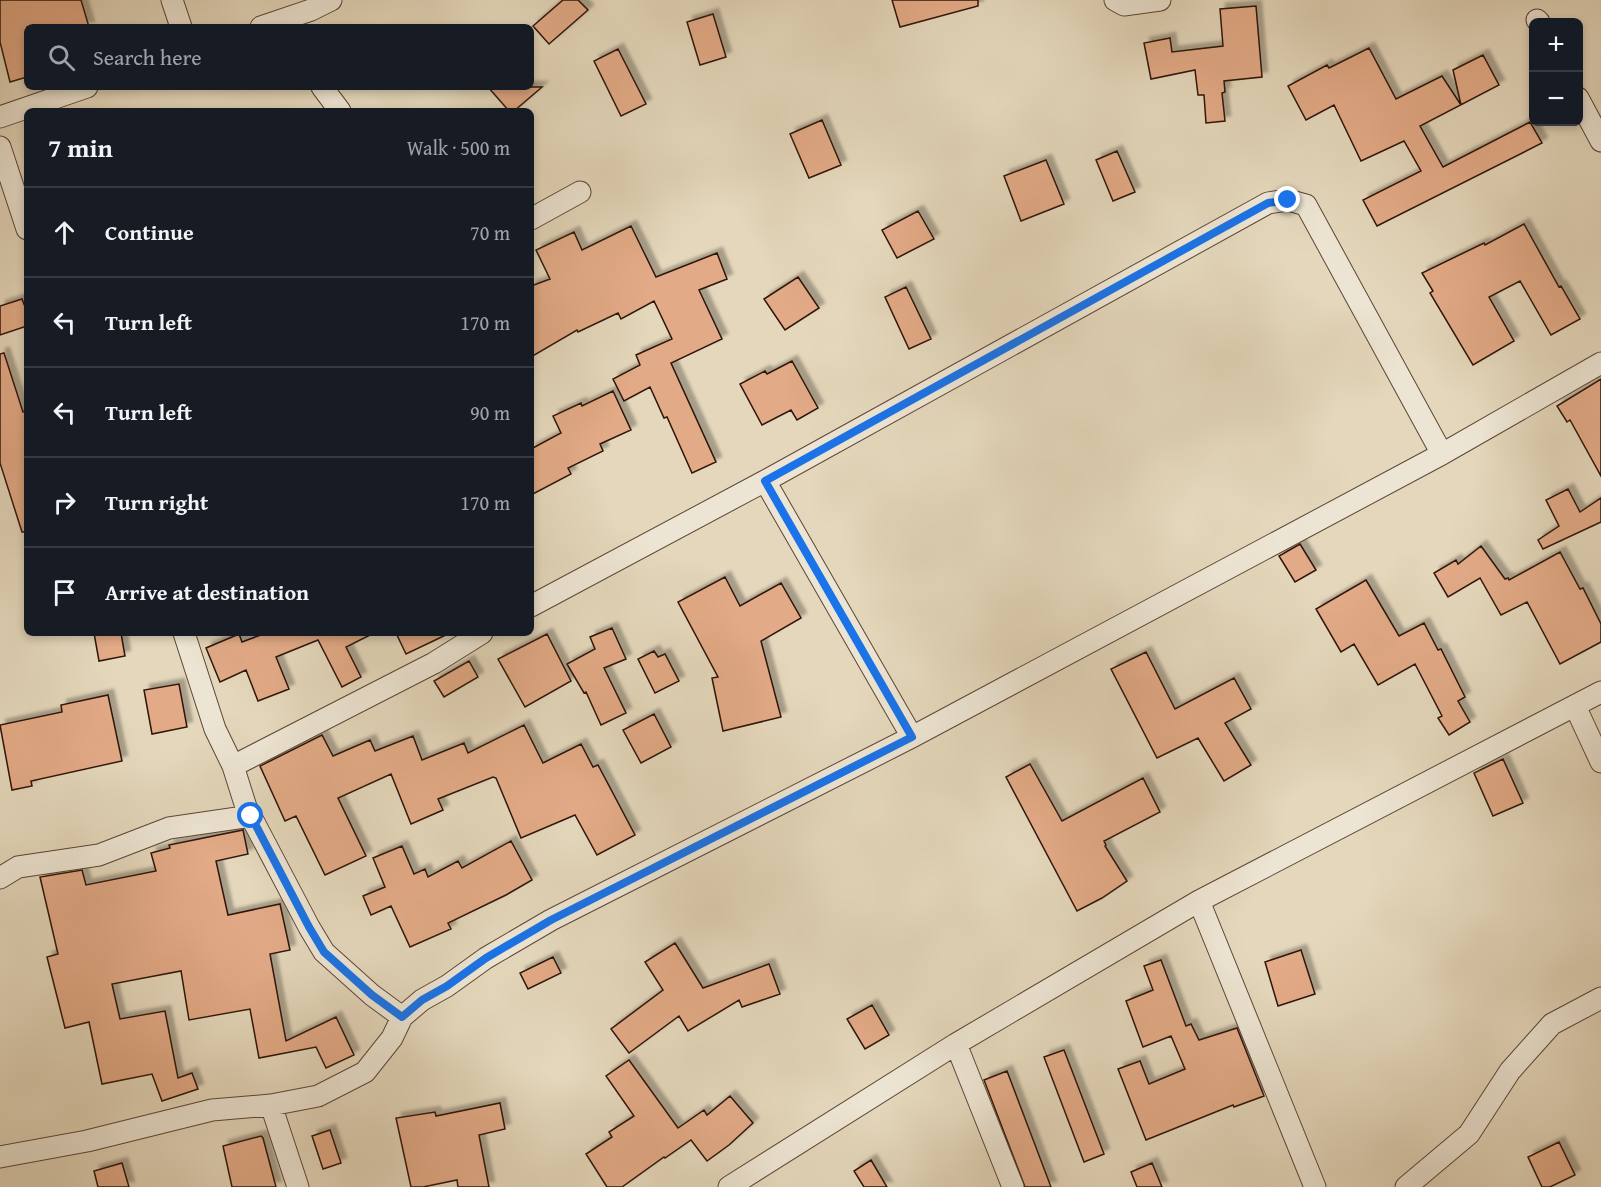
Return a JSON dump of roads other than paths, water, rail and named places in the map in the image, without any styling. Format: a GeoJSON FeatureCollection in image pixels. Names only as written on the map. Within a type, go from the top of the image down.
{"type":"FeatureCollection","features":[{"type":"Feature","properties":{"kind":"street"},"geometry":{"type":"LineString","coordinates":[[172,0],[181,24]]}},
{"type":"Feature","properties":{"kind":"street"},"geometry":{"type":"LineString","coordinates":[[275,24],[331,0]]}},
{"type":"Feature","properties":{"kind":"street"},"geometry":{"type":"LineString","coordinates":[[1115,0],[1124,5],[1160,0]]}},
{"type":"Feature","properties":{"kind":"street"},"geometry":{"type":"LineString","coordinates":[[26,108],[78,90]]}},
{"type":"Feature","properties":{"kind":"street"},"geometry":{"type":"LineString","coordinates":[[324,90],[338,108]]}},
{"type":"Feature","properties":{"kind":"street"},"geometry":{"type":"LineString","coordinates":[[1583,107],[1601,141]]}},
{"type":"Feature","properties":{"kind":"street"},"geometry":{"type":"LineString","coordinates":[[0,117],[24,109]]}},
{"type":"Feature","properties":{"kind":"street"},"geometry":{"type":"LineString","coordinates":[[0,147],[24,220]]}},
{"type":"Feature","properties":{"kind":"street"},"geometry":{"type":"LineString","coordinates":[[534,217],[580,192]]}},
{"type":"Feature","properties":{"kind":"street"},"geometry":{"type":"LineString","coordinates":[[534,604],[765,481],[1268,203],[1288,200],[1306,205],[1442,454]]}},
{"type":"Feature","properties":{"kind":"street"},"geometry":{"type":"LineString","coordinates":[[0,1157],[87,1141],[212,1110],[271,1105],[318,1096],[365,1072],[387,1045],[402,1017],[422,1000],[447,986],[486,958],[551,920],[912,737],[1442,454],[1601,363]]}},
{"type":"Feature","properties":{"kind":"street"},"geometry":{"type":"LineString","coordinates":[[765,481],[912,737]]}},
{"type":"Feature","properties":{"kind":"street"},"geometry":{"type":"LineString","coordinates":[[185,636],[215,729],[233,765],[246,807],[309,927],[324,952],[372,995],[402,1017]]}},
{"type":"Feature","properties":{"kind":"street"},"geometry":{"type":"LineString","coordinates":[[233,765],[434,663],[477,636]]}},
{"type":"Feature","properties":{"kind":"street"},"geometry":{"type":"LineString","coordinates":[[729,1187],[956,1044],[1199,901],[1601,692]]}},
{"type":"Feature","properties":{"kind":"street"},"geometry":{"type":"LineString","coordinates":[[1575,706],[1601,762]]}},
{"type":"Feature","properties":{"kind":"street"},"geometry":{"type":"LineString","coordinates":[[0,878],[18,867],[99,855],[169,828],[251,816]]}},
{"type":"Feature","properties":{"kind":"street"},"geometry":{"type":"LineString","coordinates":[[1199,901],[1315,1187]]}},
{"type":"Feature","properties":{"kind":"street"},"geometry":{"type":"LineString","coordinates":[[1406,1187],[1469,1134],[1510,1071],[1552,1024],[1601,998]]}},
{"type":"Feature","properties":{"kind":"street"},"geometry":{"type":"LineString","coordinates":[[956,1044],[1013,1187]]}},
{"type":"Feature","properties":{"kind":"street"},"geometry":{"type":"LineString","coordinates":[[271,1105],[298,1187]]}}]}
